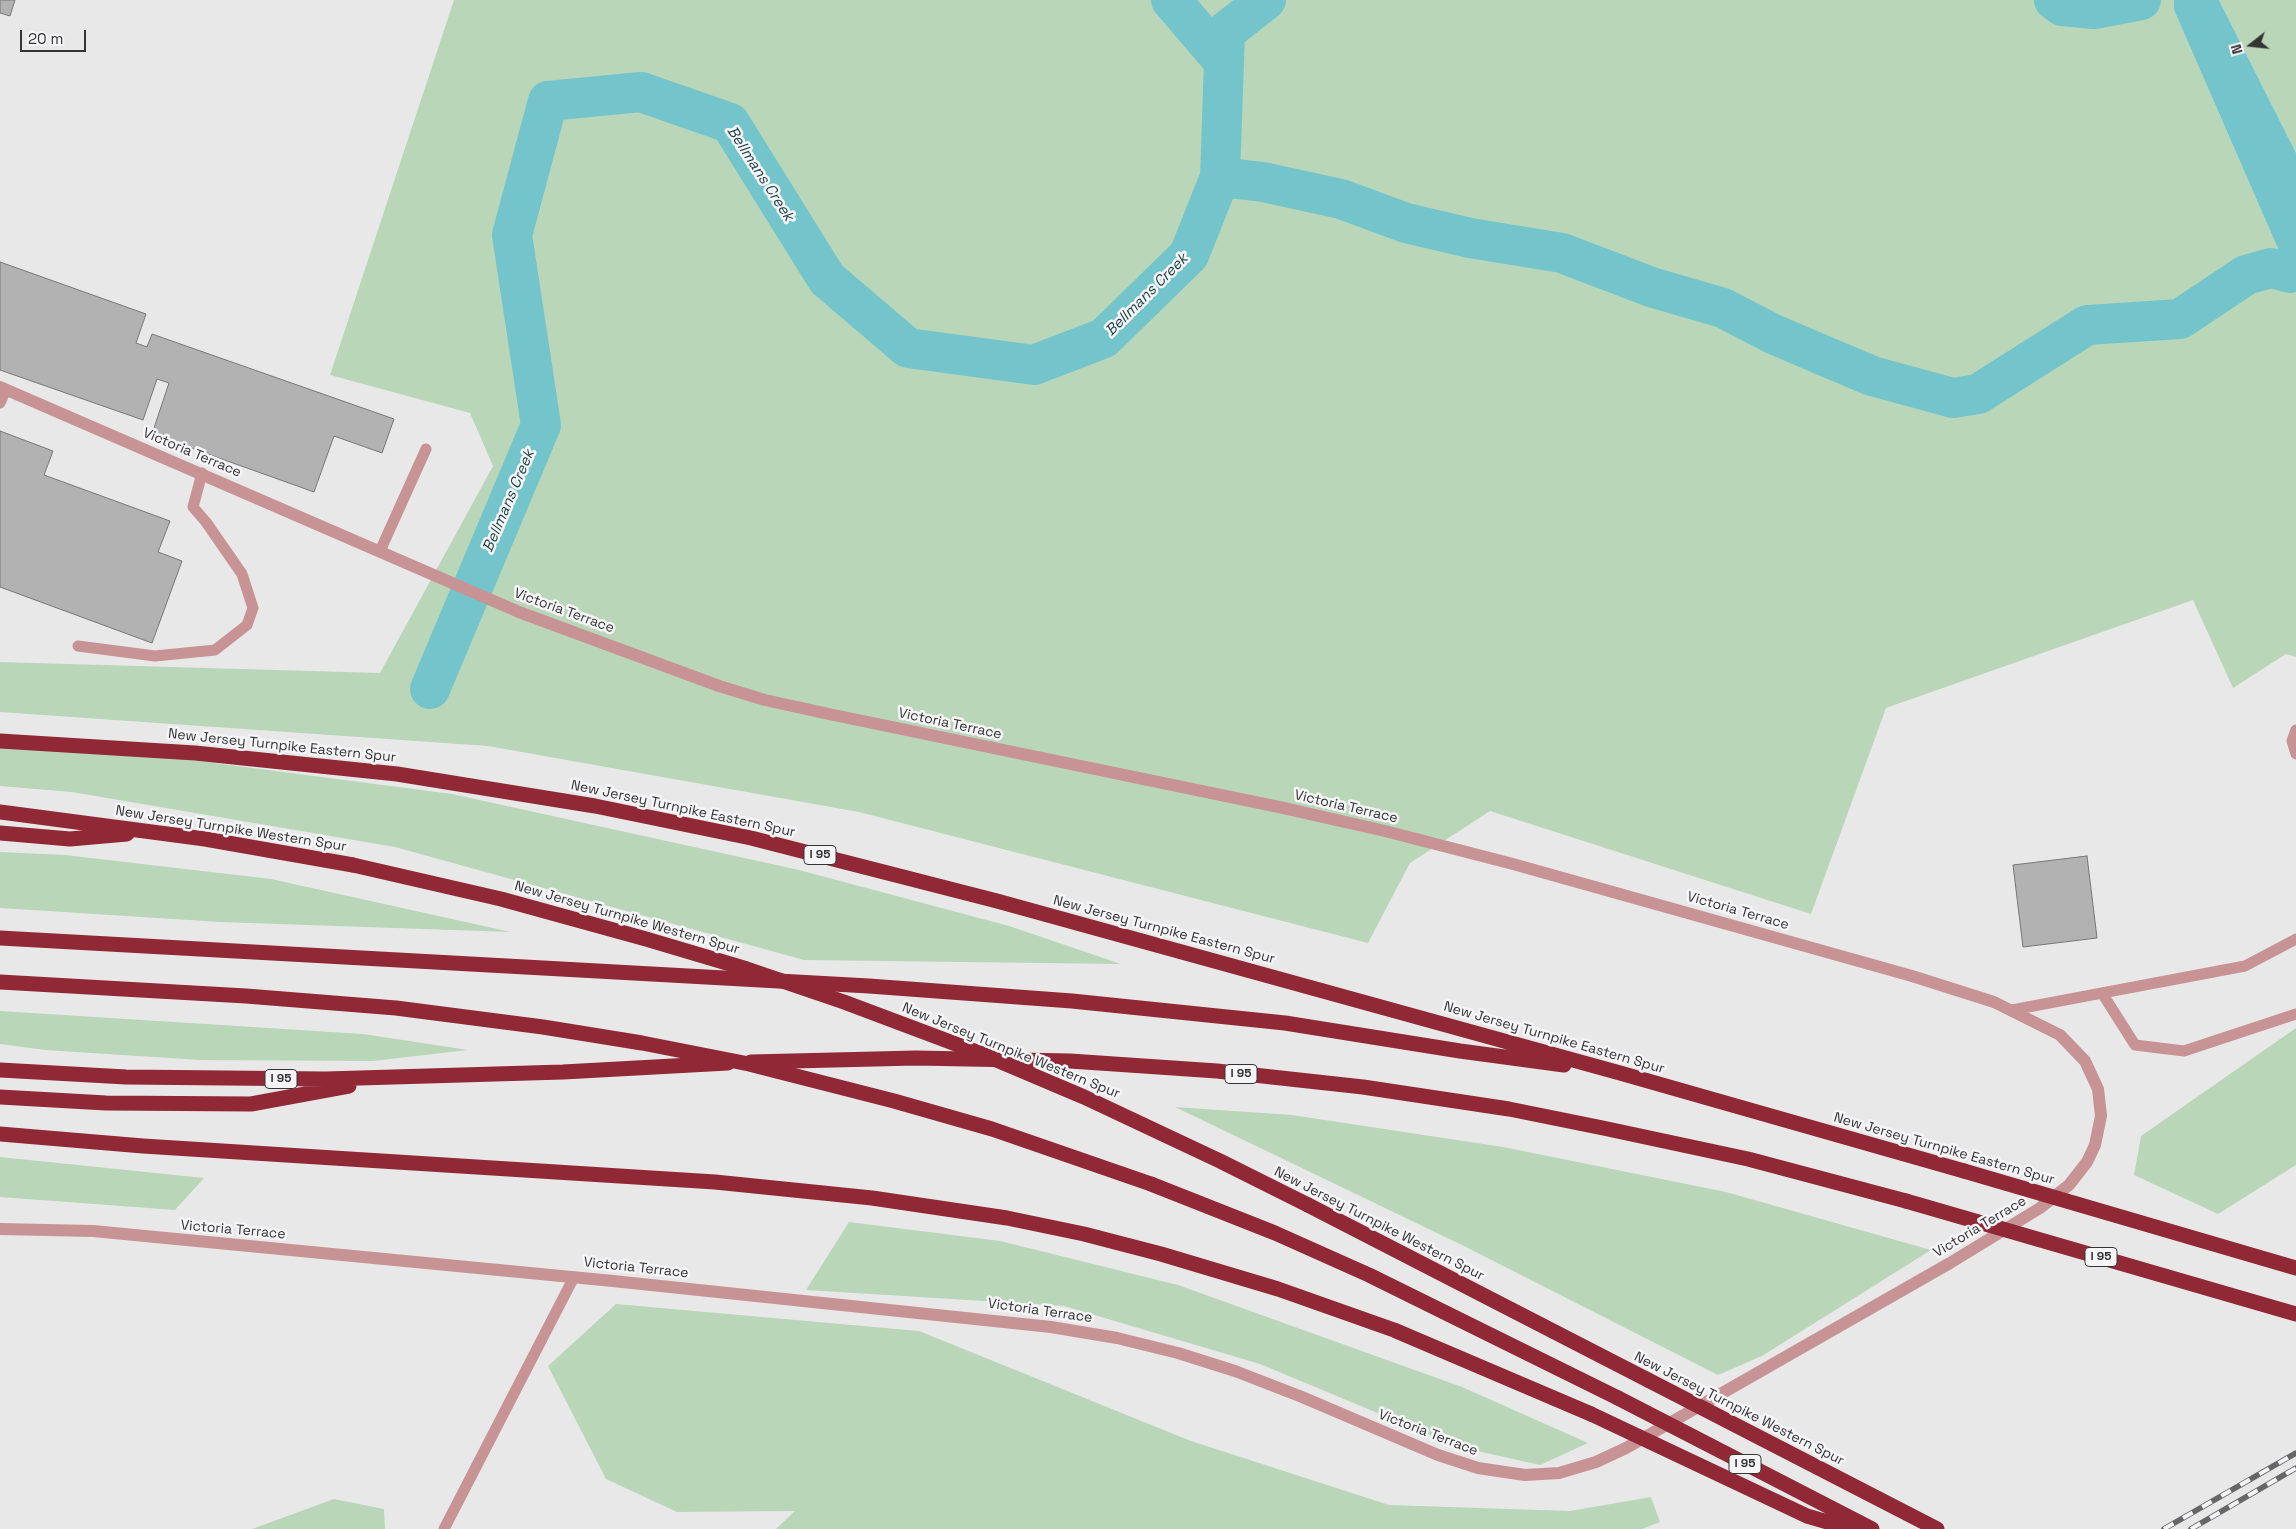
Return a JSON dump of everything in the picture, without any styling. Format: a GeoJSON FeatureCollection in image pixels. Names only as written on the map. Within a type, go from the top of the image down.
{"type":"FeatureCollection","features":[{"type":"Feature","properties":{"kind":"highway","name":"New Jersey Turnpike Eastern Spur"},"geometry":{"type":"LineString","coordinates":[[0,741],[170,751],[397,774],[547,797],[653,817],[789,847],[997,901],[1620,1073],[2296,1268]]}},
{"type":"Feature","properties":{"kind":"highway","name":"New Jersey Turnpike Western Spur"},"geometry":{"type":"LineString","coordinates":[[0,812],[154,832],[353,865],[501,899],[694,952],[836,1000],[977,1052],[1075,1093],[1220,1161],[1937,1529]]}},
{"type":"Feature","properties":{"kind":"highway"},"geometry":{"type":"LineString","coordinates":[[0,833],[70,839],[154,832]]}},
{"type":"Feature","properties":{"kind":"highway"},"geometry":{"type":"LineString","coordinates":[[0,938],[859,986],[1063,1000],[1285,1023],[1460,1052],[1620,1073]]}},
{"type":"Feature","properties":{"kind":"highway","name":"I 95"},"geometry":{"type":"LineString","coordinates":[[0,982],[237,996],[396,1008],[526,1024],[642,1043],[749,1064],[894,1101],[992,1129],[1151,1184],[1275,1233],[1369,1275],[1618,1398],[1872,1529]]}},
{"type":"Feature","properties":{"kind":"highway","name":"I 95"},"geometry":{"type":"LineString","coordinates":[[0,1070],[187,1078],[399,1077],[868,1059],[1061,1061],[1175,1068],[1380,1089],[1509,1109],[1748,1159],[1906,1201],[2296,1314]]}},
{"type":"Feature","properties":{"kind":"highway"},"geometry":{"type":"LineString","coordinates":[[0,1098],[106,1103],[251,1104],[399,1077]]}},
{"type":"Feature","properties":{"kind":"highway"},"geometry":{"type":"LineString","coordinates":[[0,1134],[144,1146],[762,1186],[927,1206],[1007,1218],[1084,1234],[1161,1254],[1278,1289],[1394,1330],[1591,1414],[1807,1516],[1850,1529]]}},
{"type":"Feature","properties":{"kind":"street","name":"Victoria Terrace"},"geometry":{"type":"LineString","coordinates":[[0,1229],[93,1231],[574,1277],[1052,1327],[1117,1338],[1178,1353],[1235,1371],[1302,1397],[1438,1455],[1478,1468],[1525,1475],[1559,1472],[1596,1462],[1635,1444],[1950,1263],[2040,1208],[2069,1185],[2087,1162],[2095,1145],[2101,1116],[2098,1089],[2085,1060],[2060,1035],[1994,1002],[1903,973],[1514,864],[1385,831],[1279,807],[765,700],[703,680],[519,612],[202,473],[3,389]]}},
{"type":"Feature","properties":{"kind":"lane"},"geometry":{"type":"LineString","coordinates":[[0,403],[3,389]]}},
{"type":"Feature","properties":{"kind":"lane"},"geometry":{"type":"LineString","coordinates":[[380,551],[426,449]]}},
{"type":"Feature","properties":{"kind":"lane"},"geometry":{"type":"LineString","coordinates":[[78,646],[155,656],[215,650],[247,625],[253,608],[242,574],[194,507],[202,473]]}},
{"type":"Feature","properties":{"kind":"lane"},"geometry":{"type":"LineString","coordinates":[[2296,730],[2292,741],[2296,754]]}},
{"type":"Feature","properties":{"kind":"lane"},"geometry":{"type":"LineString","coordinates":[[2012,1010],[2245,966],[2296,939]]}},
{"type":"Feature","properties":{"kind":"lane"},"geometry":{"type":"LineString","coordinates":[[2102,993],[2136,1045],[2184,1051],[2296,1014]]}},
{"type":"Feature","properties":{"kind":"lane"},"geometry":{"type":"LineString","coordinates":[[444,1529],[574,1277]]}},
{"type":"Feature","properties":{"kind":"green space"},"geometry":{"type":"Polygon","coordinates":[[[454,0],[2174,0],[2174,10],[2296,290],[2296,657],[2286,654],[2233,688],[2193,600],[1886,708],[1811,914],[1490,811],[1410,863],[1368,943],[859,812],[488,746],[0,712],[0,662],[380,673],[493,466],[470,413],[330,375],[454,0]]]}},
{"type":"Feature","properties":{"kind":"green space"},"geometry":{"type":"Polygon","coordinates":[[[2219,0],[2296,0],[2296,153],[2219,0]]]}},
{"type":"Feature","properties":{"kind":"green space"},"geometry":{"type":"Polygon","coordinates":[[[68,744],[452,794],[799,870],[1009,926],[1121,964],[804,960],[395,847],[72,792],[0,786],[0,745],[68,744]]]}},
{"type":"Feature","properties":{"kind":"green space"},"geometry":{"type":"Polygon","coordinates":[[[0,852],[65,855],[271,879],[511,932],[220,922],[0,908],[0,852]]]}},
{"type":"Feature","properties":{"kind":"green space"},"geometry":{"type":"Polygon","coordinates":[[[0,1011],[363,1034],[468,1050],[373,1061],[201,1060],[45,1050],[0,1044],[0,1011]]]}},
{"type":"Feature","properties":{"kind":"green space"},"geometry":{"type":"Polygon","coordinates":[[[2296,1028],[2296,1165],[2218,1214],[2134,1175],[2141,1136],[2296,1028]]]}},
{"type":"Feature","properties":{"kind":"green space"},"geometry":{"type":"Polygon","coordinates":[[[1175,1107],[1292,1115],[1503,1147],[1726,1192],[1931,1250],[1762,1356],[1718,1375],[1464,1246],[1175,1107]]]}},
{"type":"Feature","properties":{"kind":"green space"},"geometry":{"type":"Polygon","coordinates":[[[0,1157],[204,1178],[175,1210],[0,1197],[0,1157]]]}},
{"type":"Feature","properties":{"kind":"green space"},"geometry":{"type":"Polygon","coordinates":[[[849,1222],[1000,1241],[1178,1285],[1462,1387],[1588,1443],[1540,1465],[1459,1447],[1260,1364],[1064,1306],[806,1290],[849,1222]]]}},
{"type":"Feature","properties":{"kind":"green space"},"geometry":{"type":"Polygon","coordinates":[[[616,1304],[919,1331],[1191,1441],[1389,1505],[1570,1511],[1651,1497],[1660,1522],[1642,1529],[776,1529],[795,1511],[677,1512],[606,1479],[548,1366],[616,1304]]]}},
{"type":"Feature","properties":{"kind":"green space"},"geometry":{"type":"Polygon","coordinates":[[[334,1499],[384,1509],[385,1529],[252,1529],[334,1499]]]}},
{"type":"Feature","properties":{"kind":"water"},"geometry":{"type":"Polygon","coordinates":[[[2174,0],[2219,0],[2296,153],[2296,290],[2174,10],[2174,0]]]}},
{"type":"Feature","properties":{"kind":"building"},"geometry":{"type":"Polygon","coordinates":[[[0,0],[15,0],[10,16],[0,13],[0,0]]]}},
{"type":"Feature","properties":{"kind":"building"},"geometry":{"type":"Polygon","coordinates":[[[0,262],[146,314],[136,343],[147,347],[152,334],[394,419],[382,453],[334,436],[314,492],[152,434],[169,383],[157,379],[143,420],[0,370],[0,262]]]}},
{"type":"Feature","properties":{"kind":"building"},"geometry":{"type":"Polygon","coordinates":[[[0,431],[53,451],[44,475],[170,521],[158,552],[182,561],[152,643],[0,587],[0,431]]]}},
{"type":"Feature","properties":{"kind":"building"},"geometry":{"type":"Polygon","coordinates":[[[2087,856],[2097,938],[2023,947],[2013,865],[2087,856]]]}},
{"type":"Feature","properties":{"kind":"waterway"},"geometry":{"type":"LineString","coordinates":[[1171,0],[1224,62]]}},
{"type":"Feature","properties":{"kind":"waterway","name":"Bellmans Creek"},"geometry":{"type":"LineString","coordinates":[[430,689],[541,425],[512,235],[548,101],[641,92],[730,123],[827,279],[908,348],[1034,365],[1104,338],[1189,255],[1220,177],[1225,32],[1266,0]]}},
{"type":"Feature","properties":{"kind":"waterway"},"geometry":{"type":"LineString","coordinates":[[2054,0],[2062,6],[2094,9],[2141,0]]}},
{"type":"Feature","properties":{"kind":"waterway"},"geometry":{"type":"LineString","coordinates":[[1220,177],[1263,182],[1341,199],[1406,223],[1470,238],[1562,253],[1651,287],[1723,308],[1773,334],[1872,376],[1953,398],[1978,394],[2087,325],[2180,319],[2246,275],[2271,268],[2290,273]]}},
{"type":"Feature","properties":{"kind":"railway"},"geometry":{"type":"LineString","coordinates":[[2164,1529],[2296,1453]]}},
{"type":"Feature","properties":{"kind":"railway"},"geometry":{"type":"LineString","coordinates":[[2191,1529],[2296,1468]]}}]}
